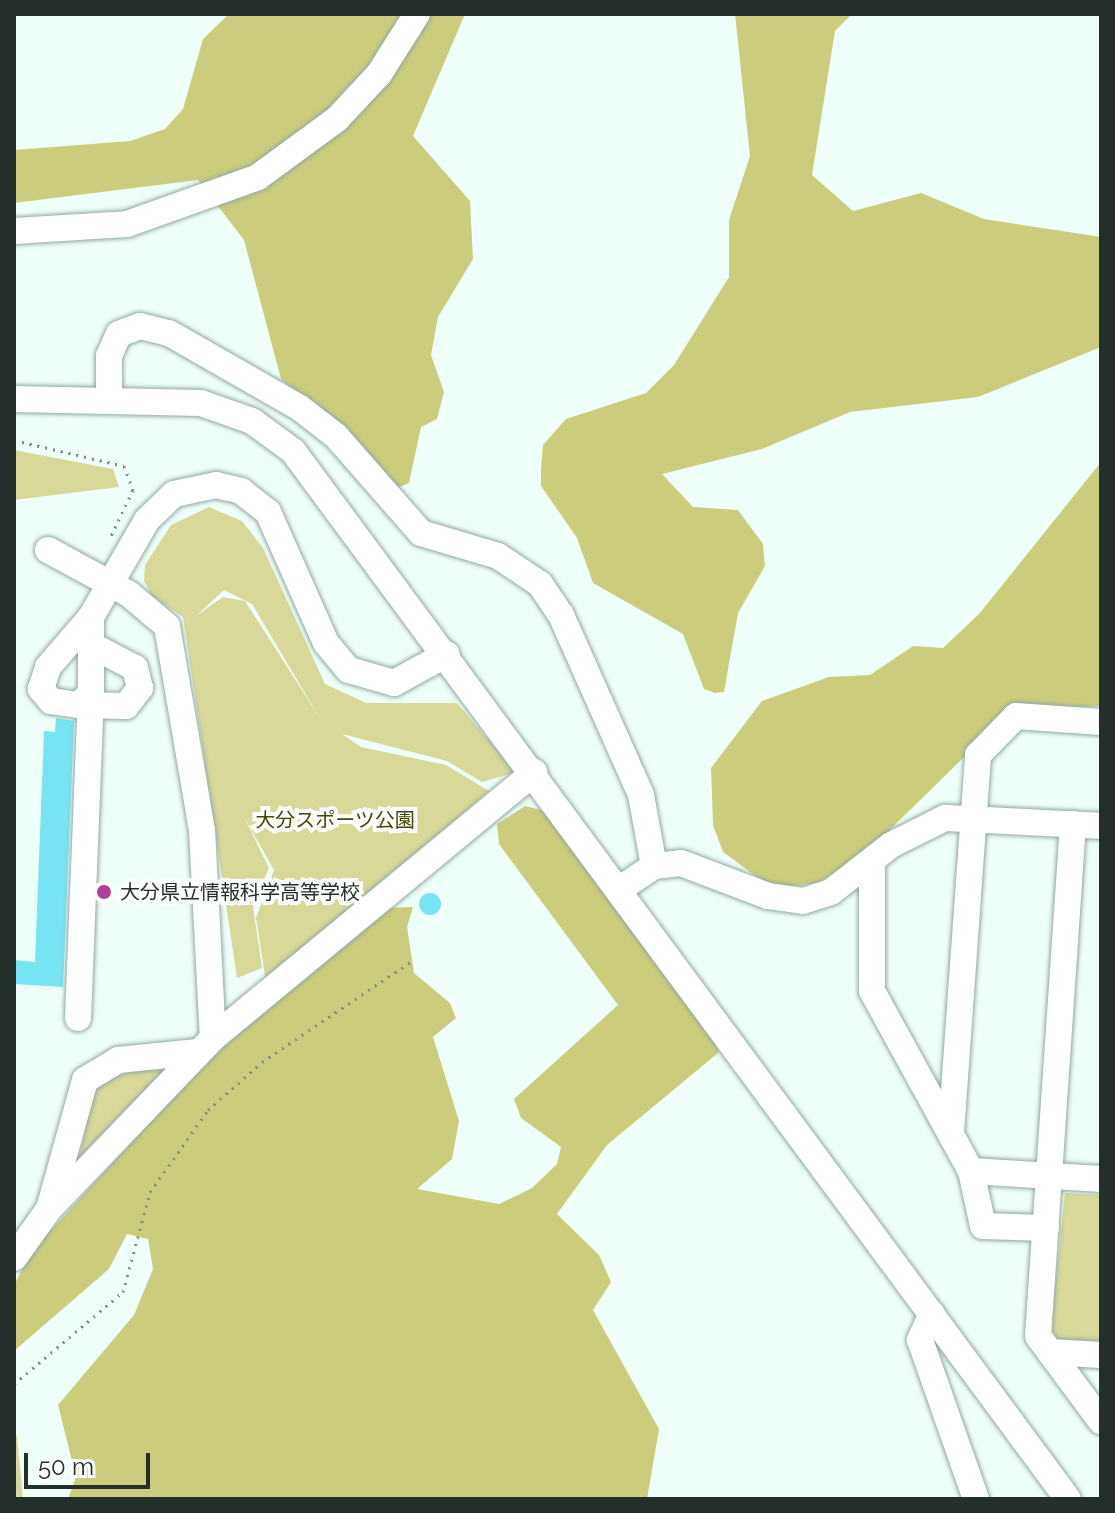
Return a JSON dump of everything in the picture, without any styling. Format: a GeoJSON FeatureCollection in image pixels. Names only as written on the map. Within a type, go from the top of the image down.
{"type":"FeatureCollection","features":[{"type":"Feature","properties":{"kind":"street"},"geometry":{"type":"LineString","coordinates":[[14,231],[99,229],[171,213],[241,186],[313,141],[379,74],[417,14]]}},
{"type":"Feature","properties":{"kind":"street"},"geometry":{"type":"LineString","coordinates":[[14,217],[171,213]]}},
{"type":"Feature","properties":{"kind":"street"},"geometry":{"type":"LineString","coordinates":[[109,398],[109,356],[119,334],[140,326],[169,333],[300,408],[336,436],[421,533],[498,556],[540,584],[561,615],[641,795],[654,866]]}},
{"type":"Feature","properties":{"kind":"street"},"geometry":{"type":"LineString","coordinates":[[14,399],[109,398],[210,405],[280,440],[336,502],[1068,1499]]}},
{"type":"Feature","properties":{"kind":"street"},"geometry":{"type":"LineString","coordinates":[[78,1018],[87,701],[93,646],[91,617],[101,578],[164,500],[199,484],[224,486],[255,500],[273,519],[326,643],[349,670],[394,683],[447,654]]}},
{"type":"Feature","properties":{"kind":"street"},"geometry":{"type":"LineString","coordinates":[[48,550],[152,610],[169,632],[204,842],[205,1045]]}},
{"type":"Feature","properties":{"kind":"street"},"geometry":{"type":"LineString","coordinates":[[91,617],[41,682],[51,701],[126,706],[140,688],[135,668],[93,646]]}},
{"type":"Feature","properties":{"kind":"street"},"geometry":{"type":"LineString","coordinates":[[951,1133],[978,755],[1016,716],[1101,722]]}},
{"type":"Feature","properties":{"kind":"street"},"geometry":{"type":"LineString","coordinates":[[14,1258],[49,1209],[205,1045],[534,772]]}},
{"type":"Feature","properties":{"kind":"street"},"geometry":{"type":"LineString","coordinates":[[620,889],[654,866],[688,864],[768,896],[803,901],[831,892],[928,823],[972,818],[1101,826]]}},
{"type":"Feature","properties":{"kind":"street"},"geometry":{"type":"LineString","coordinates":[[1073,824],[1038,1336],[1101,1421]]}},
{"type":"Feature","properties":{"kind":"street"},"geometry":{"type":"LineString","coordinates":[[872,860],[868,977],[971,1171],[983,1226],[1046,1228]]}},
{"type":"Feature","properties":{"kind":"street"},"geometry":{"type":"LineString","coordinates":[[49,1209],[85,1080],[118,1060],[205,1045]]}},
{"type":"Feature","properties":{"kind":"street"},"geometry":{"type":"LineString","coordinates":[[971,1171],[1101,1179]]}},
{"type":"Feature","properties":{"kind":"street"},"geometry":{"type":"LineString","coordinates":[[932,1314],[920,1340],[976,1499]]}},
{"type":"Feature","properties":{"kind":"street"},"geometry":{"type":"LineString","coordinates":[[1050,1352],[1101,1355]]}},
{"type":"Feature","properties":{"kind":"path"},"geometry":{"type":"LineString","coordinates":[[14,440],[108,457],[131,475],[131,495],[101,578]]}},
{"type":"Feature","properties":{"kind":"path"},"geometry":{"type":"LineString","coordinates":[[14,1384],[123,1292],[150,1192],[208,1110],[262,1062],[410,962]]}},
{"type":"Feature","properties":{"kind":"green space"},"geometry":{"type":"Polygon","coordinates":[[[14,450],[113,469],[119,487],[14,500],[14,450]]]}},
{"type":"Feature","properties":{"kind":"green space","name":"大分スポーツ公園"},"geometry":{"type":"Polygon","coordinates":[[[209,507],[242,521],[263,548],[325,684],[366,703],[457,703],[516,772],[482,782],[447,761],[342,734],[361,747],[446,765],[489,791],[266,982],[256,918],[274,870],[243,815],[269,868],[253,907],[262,968],[237,978],[183,617],[152,596],[144,581],[145,565],[171,525],[209,507]],[[224,590],[196,616],[223,597],[245,601],[321,720],[252,604],[224,590]]]}},
{"type":"Feature","properties":{"kind":"green space"},"geometry":{"type":"Polygon","coordinates":[[[173,1061],[78,1164],[93,1093],[105,1079],[173,1061]]]}},
{"type":"Feature","properties":{"kind":"green space"},"geometry":{"type":"Polygon","coordinates":[[[1065,1193],[1101,1195],[1101,1350],[1061,1347],[1051,1327],[1065,1193]]]}},
{"type":"Feature","properties":{"kind":"green space"},"geometry":{"type":"Polygon","coordinates":[[[14,1435],[17,1436],[23,1499],[14,1499],[14,1435]]]}},
{"type":"Feature","properties":{"kind":"shaded area"},"geometry":{"type":"Polygon","coordinates":[[[229,14],[465,14],[413,136],[470,201],[473,259],[438,317],[431,355],[444,392],[437,419],[421,427],[409,483],[397,488],[361,445],[281,379],[244,240],[198,180],[14,203],[14,150],[130,141],[165,129],[183,109],[203,39],[229,14]]]}},
{"type":"Feature","properties":{"kind":"shaded area"},"geometry":{"type":"Polygon","coordinates":[[[735,14],[852,14],[835,31],[812,175],[853,211],[921,193],[984,219],[1101,237],[1101,347],[978,397],[850,412],[762,449],[662,474],[693,507],[738,510],[763,544],[765,566],[738,613],[724,692],[715,693],[704,689],[683,634],[593,583],[577,538],[541,486],[541,469],[543,445],[566,419],[646,393],[674,365],[729,277],[729,220],[750,156],[735,14]]]}},
{"type":"Feature","properties":{"kind":"shaded area"},"geometry":{"type":"Polygon","coordinates":[[[1101,462],[1101,706],[1041,708],[1004,718],[864,855],[817,883],[773,889],[723,852],[713,825],[711,768],[762,701],[829,677],[870,675],[913,646],[943,648],[979,614],[1101,462]]]}},
{"type":"Feature","properties":{"kind":"shaded area"},"geometry":{"type":"Polygon","coordinates":[[[525,806],[553,813],[719,1037],[718,1053],[607,1145],[557,1214],[599,1255],[611,1282],[593,1310],[659,1429],[647,1499],[68,1499],[76,1477],[58,1405],[134,1315],[153,1269],[148,1239],[127,1234],[109,1269],[14,1351],[14,1285],[31,1252],[210,1057],[388,908],[413,907],[407,927],[414,973],[450,1003],[456,1018],[433,1037],[459,1121],[452,1159],[417,1189],[499,1204],[532,1188],[557,1164],[561,1147],[521,1118],[514,1099],[618,1005],[499,844],[497,824],[525,806]]]}},
{"type":"Feature","properties":{"kind":"building"},"geometry":{"type":"Polygon","coordinates":[[[56,718],[74,721],[63,987],[14,984],[14,960],[35,962],[44,731],[55,732],[56,718]]]}},
{"type":"Feature","properties":{"kind":"building"},"geometry":{"type":"Polygon","coordinates":[[[426,893],[434,893],[441,904],[434,915],[426,915],[419,908],[419,900],[426,893]]]}},
{"type":"Feature","properties":{"kind":"place","name":"大分県立情報科学高等学校"},"geometry":{"type":"Point","coordinates":[104,892]}}]}
